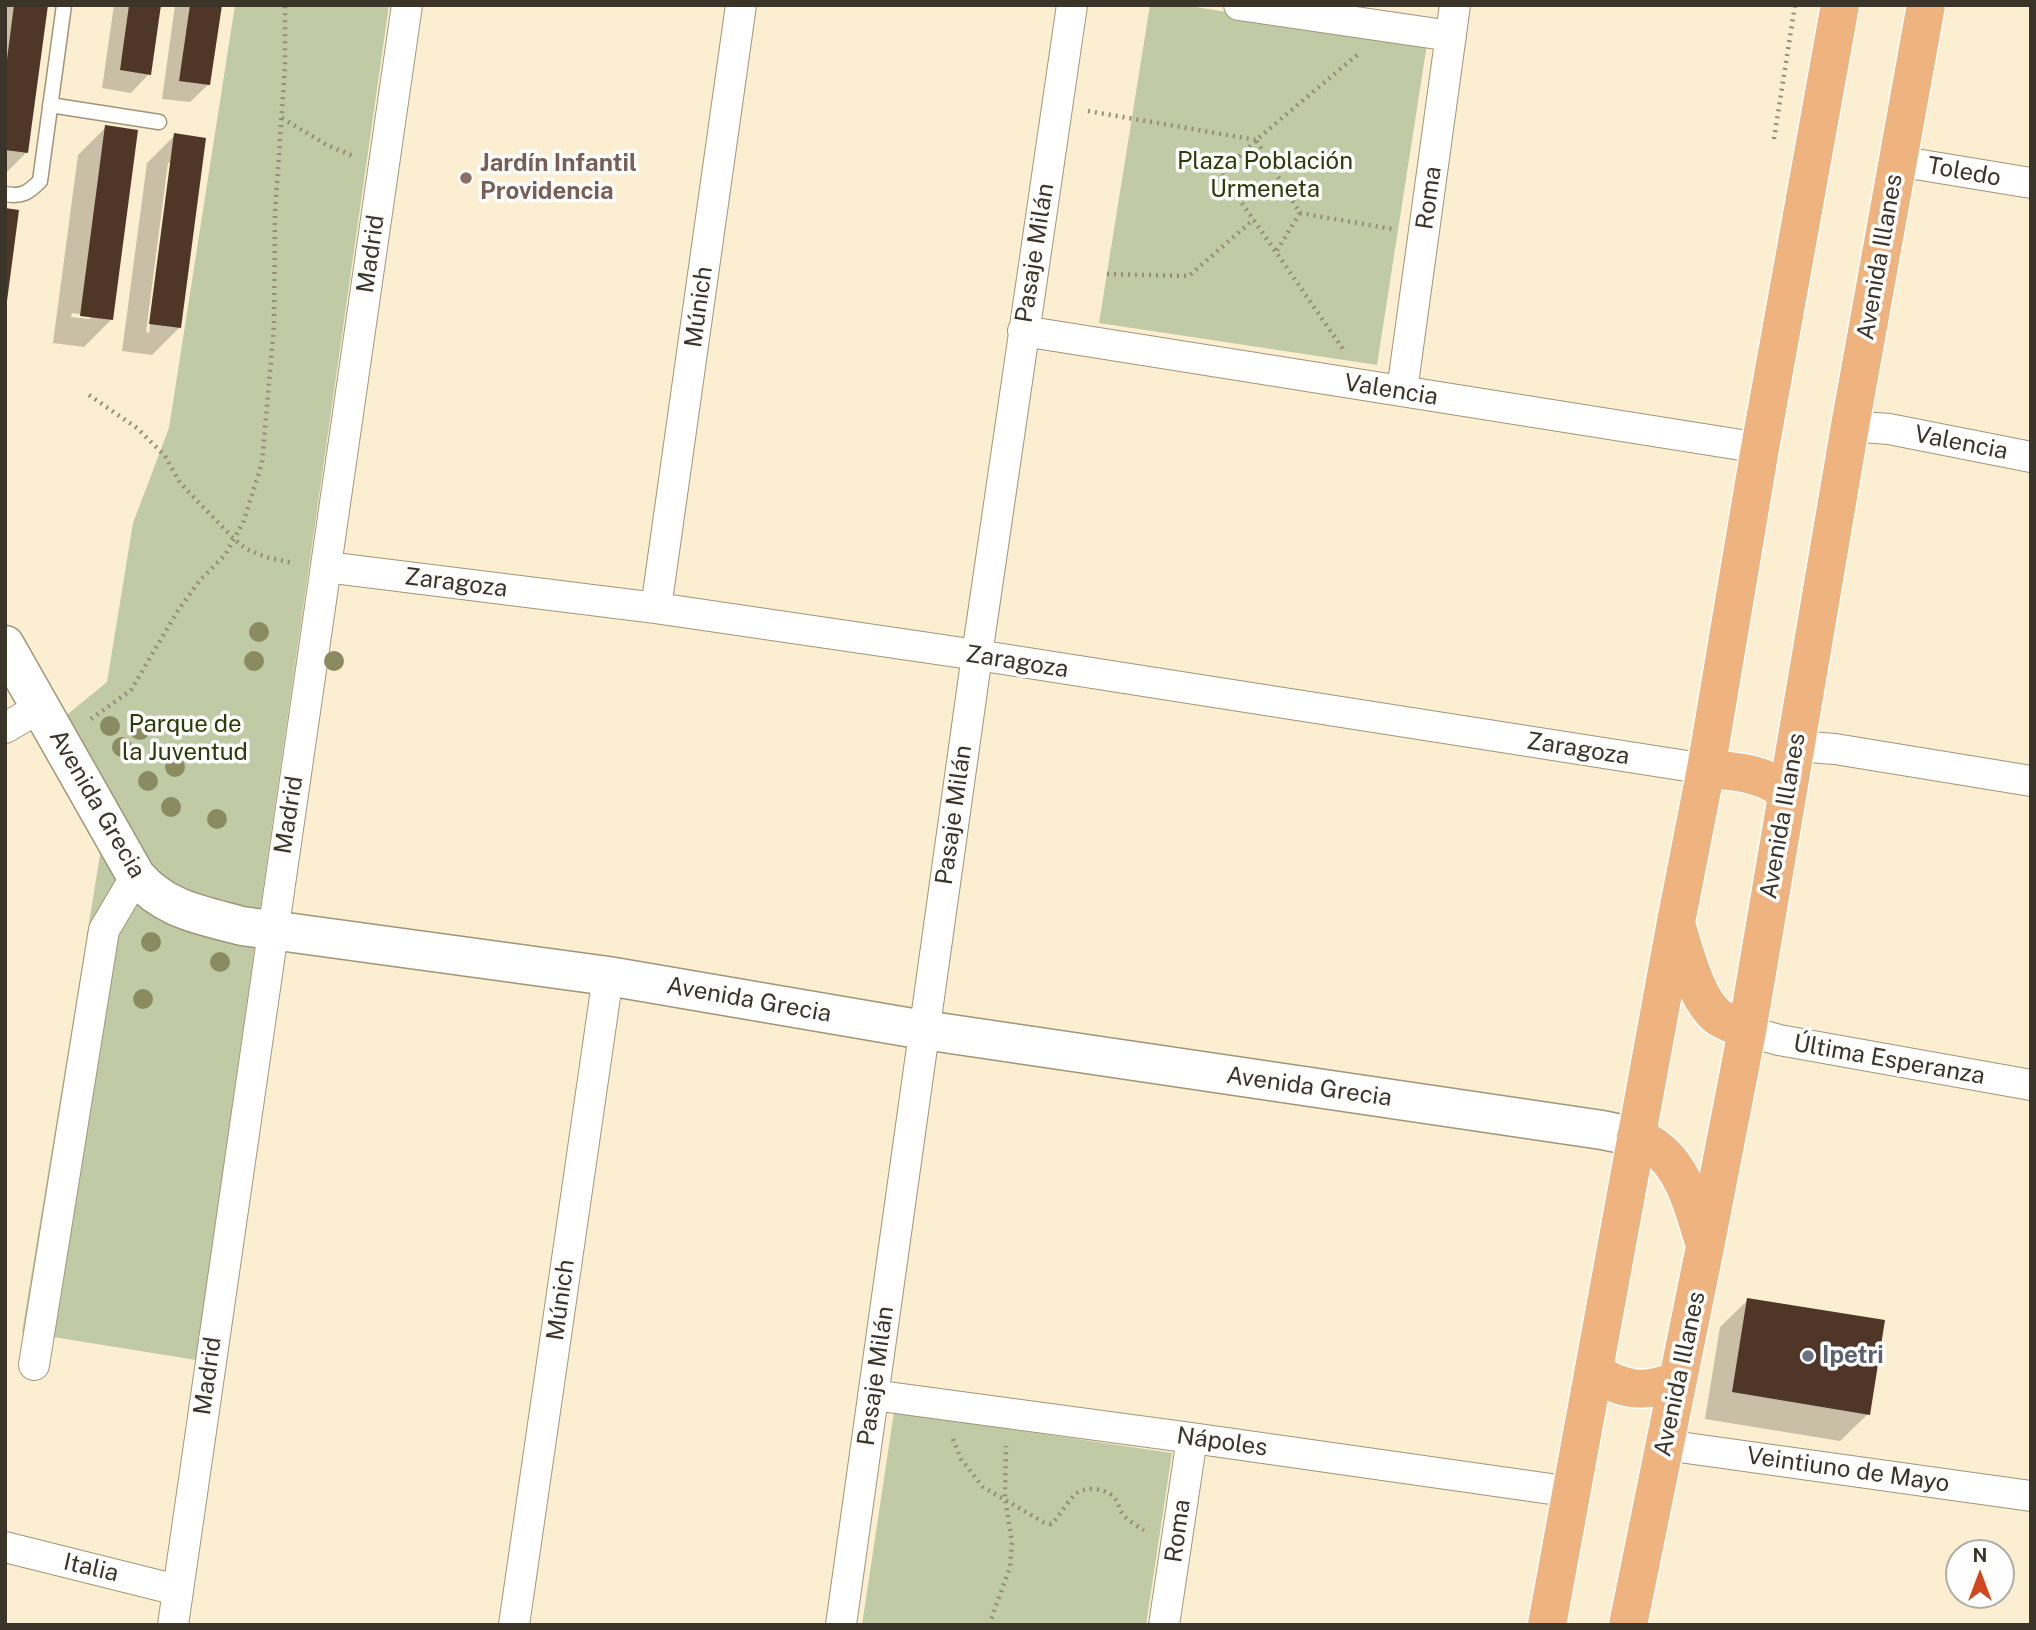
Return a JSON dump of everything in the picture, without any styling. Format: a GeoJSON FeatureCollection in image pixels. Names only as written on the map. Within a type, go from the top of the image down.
{"type":"FeatureCollection","features":[{"type":"Feature","properties":{"kind":"main road"},"geometry":{"type":"LineString","coordinates":[[1547,1625],[1706,769],[1760,448],[1840,5]]}},
{"type":"Feature","properties":{"kind":"main road","name":"Avenida Illanes"},"geometry":{"type":"LineString","coordinates":[[1628,1625],[1747,1031],[1850,426],[1926,5]]}},
{"type":"Feature","properties":{"kind":"main road"},"geometry":{"type":"LineString","coordinates":[[1706,769],[1755,775],[1774,782],[1787,792]]}},
{"type":"Feature","properties":{"kind":"main road"},"geometry":{"type":"LineString","coordinates":[[1676,922],[1693,975],[1710,1010],[1718,1017],[1747,1031]]}},
{"type":"Feature","properties":{"kind":"main road"},"geometry":{"type":"LineString","coordinates":[[1636,1137],[1656,1148],[1672,1163],[1684,1183],[1705,1248]]}},
{"type":"Feature","properties":{"kind":"main road"},"geometry":{"type":"LineString","coordinates":[[1594,1372],[1609,1382],[1644,1390],[1662,1387],[1678,1380]]}},
{"type":"Feature","properties":{"kind":"street","name":"Madrid"},"geometry":{"type":"LineString","coordinates":[[173,1625],[407,5]]}},
{"type":"Feature","properties":{"kind":"street","name":"Múnich"},"geometry":{"type":"LineString","coordinates":[[656,608],[741,5]]}},
{"type":"Feature","properties":{"kind":"street","name":"Pasaje Milán"},"geometry":{"type":"LineString","coordinates":[[841,1625],[976,655],[1072,5]]}},
{"type":"Feature","properties":{"kind":"street"},"geometry":{"type":"LineString","coordinates":[[1239,5],[1451,36]]}},
{"type":"Feature","properties":{"kind":"street","name":"Roma"},"geometry":{"type":"LineString","coordinates":[[1402,391],[1455,5]]}},
{"type":"Feature","properties":{"kind":"street","name":"Toledo"},"geometry":{"type":"LineString","coordinates":[[1897,161],[2031,183]]}},
{"type":"Feature","properties":{"kind":"street","name":"Valencia"},"geometry":{"type":"LineString","coordinates":[[1023,331],[1760,448]]}},
{"type":"Feature","properties":{"kind":"street","name":"Valencia"},"geometry":{"type":"LineString","coordinates":[[1850,426],[1889,429],[2031,457]]}},
{"type":"Feature","properties":{"kind":"street","name":"Zaragoza"},"geometry":{"type":"LineString","coordinates":[[326,568],[656,608],[1706,769]]}},
{"type":"Feature","properties":{"kind":"street","name":"Avenida Grecia"},"geometry":{"type":"LineString","coordinates":[[5,645],[136,876],[149,891],[183,911],[242,926],[608,976],[924,1030],[1636,1137]]}},
{"type":"Feature","properties":{"kind":"street"},"geometry":{"type":"LineString","coordinates":[[5,728],[41,707]]}},
{"type":"Feature","properties":{"kind":"street"},"geometry":{"type":"LineString","coordinates":[[1795,746],[1835,748],[2031,781]]}},
{"type":"Feature","properties":{"kind":"street"},"geometry":{"type":"LineString","coordinates":[[34,1365],[104,930],[136,876]]}},
{"type":"Feature","properties":{"kind":"street","name":"Múnich"},"geometry":{"type":"LineString","coordinates":[[514,1625],[608,976]]}},
{"type":"Feature","properties":{"kind":"street","name":"Última Esperanza"},"geometry":{"type":"LineString","coordinates":[[1747,1031],[1779,1040],[2031,1085]]}},
{"type":"Feature","properties":{"kind":"street","name":"Nápoles"},"geometry":{"type":"LineString","coordinates":[[873,1395],[1572,1492]]}},
{"type":"Feature","properties":{"kind":"street","name":"Roma"},"geometry":{"type":"LineString","coordinates":[[1164,1625],[1192,1438]]}},
{"type":"Feature","properties":{"kind":"street","name":"Veintiuno de Mayo"},"geometry":{"type":"LineString","coordinates":[[1665,1446],[2031,1496]]}},
{"type":"Feature","properties":{"kind":"street","name":"Italia"},"geometry":{"type":"LineString","coordinates":[[5,1547],[177,1590]]}},
{"type":"Feature","properties":{"kind":"lane"},"geometry":{"type":"LineString","coordinates":[[5,194],[17,196],[30,191],[40,181],[65,5]]}},
{"type":"Feature","properties":{"kind":"lane"},"geometry":{"type":"LineString","coordinates":[[50,105],[159,122]]}},
{"type":"Feature","properties":{"kind":"path"},"geometry":{"type":"LineString","coordinates":[[59,741],[131,690],[177,612],[200,580],[225,555],[243,523],[262,463],[274,327],[275,213],[285,65],[285,5]]}},
{"type":"Feature","properties":{"kind":"path"},"geometry":{"type":"LineString","coordinates":[[1348,355],[1221,173],[1389,27]]}},
{"type":"Feature","properties":{"kind":"path"},"geometry":{"type":"LineString","coordinates":[[1057,106],[1256,140],[1300,213],[1424,234]]}},
{"type":"Feature","properties":{"kind":"path"},"geometry":{"type":"LineString","coordinates":[[282,118],[327,145],[384,167]]}},
{"type":"Feature","properties":{"kind":"path"},"geometry":{"type":"LineString","coordinates":[[1276,252],[1300,213]]}},
{"type":"Feature","properties":{"kind":"path"},"geometry":{"type":"LineString","coordinates":[[1107,274],[1189,276],[1254,219]]}},
{"type":"Feature","properties":{"kind":"path"},"geometry":{"type":"LineString","coordinates":[[89,395],[137,428],[165,456],[180,483],[246,549],[287,563],[326,568]]}},
{"type":"Feature","properties":{"kind":"path"},"geometry":{"type":"LineString","coordinates":[[943,1405],[961,1460],[983,1487],[1051,1524],[1076,1494],[1086,1489],[1110,1493],[1118,1502],[1122,1513],[1132,1522],[1176,1547]]}},
{"type":"Feature","properties":{"kind":"path"},"geometry":{"type":"LineString","coordinates":[[989,1625],[1010,1567],[1012,1542],[1005,1498],[1006,1413]]}},
{"type":"Feature","properties":{"kind":"green space","name":"Parque de la Juventud"},"geometry":{"type":"Polygon","coordinates":[[[235,5],[389,5],[196,1360],[22,1332],[109,800],[63,718],[107,682],[133,523],[169,428],[235,5]]]}},
{"type":"Feature","properties":{"kind":"green space","name":"Plaza Población Urmeneta"},"geometry":{"type":"Polygon","coordinates":[[[1150,5],[1183,5],[1427,44],[1377,365],[1099,323],[1150,5]]]}},
{"type":"Feature","properties":{"kind":"green space"},"geometry":{"type":"Polygon","coordinates":[[[894,1412],[1172,1453],[1146,1625],[862,1625],[894,1412]]]}},
{"type":"Feature","properties":{"kind":"building"},"geometry":{"type":"Polygon","coordinates":[[[14,5],[48,5],[28,153],[5,150],[5,75],[14,5]]]}},
{"type":"Feature","properties":{"kind":"building"},"geometry":{"type":"Polygon","coordinates":[[[129,5],[161,5],[151,75],[120,70],[129,5]]]}},
{"type":"Feature","properties":{"kind":"building"},"geometry":{"type":"Polygon","coordinates":[[[190,5],[222,5],[210,85],[179,81],[190,5]]]}},
{"type":"Feature","properties":{"kind":"building"},"geometry":{"type":"Polygon","coordinates":[[[105,125],[138,130],[113,320],[80,316],[105,125]]]}},
{"type":"Feature","properties":{"kind":"building"},"geometry":{"type":"Polygon","coordinates":[[[174,133],[206,138],[181,328],[149,324],[174,133]]]}},
{"type":"Feature","properties":{"kind":"building"},"geometry":{"type":"Polygon","coordinates":[[[5,208],[19,210],[7,301],[5,301],[5,208]]]}},
{"type":"Feature","properties":{"kind":"building","name":"Ipetri"},"geometry":{"type":"Polygon","coordinates":[[[1747,1298],[1885,1320],[1870,1415],[1732,1392],[1747,1298]]]}},
{"type":"Feature","properties":{"kind":"place","name":"Jardín Infantil Providencia"},"geometry":{"type":"Point","coordinates":[466,178]}},
{"type":"Feature","properties":{"kind":"place","name":"Ipetri"},"geometry":{"type":"Point","coordinates":[1808,1356]}}]}
